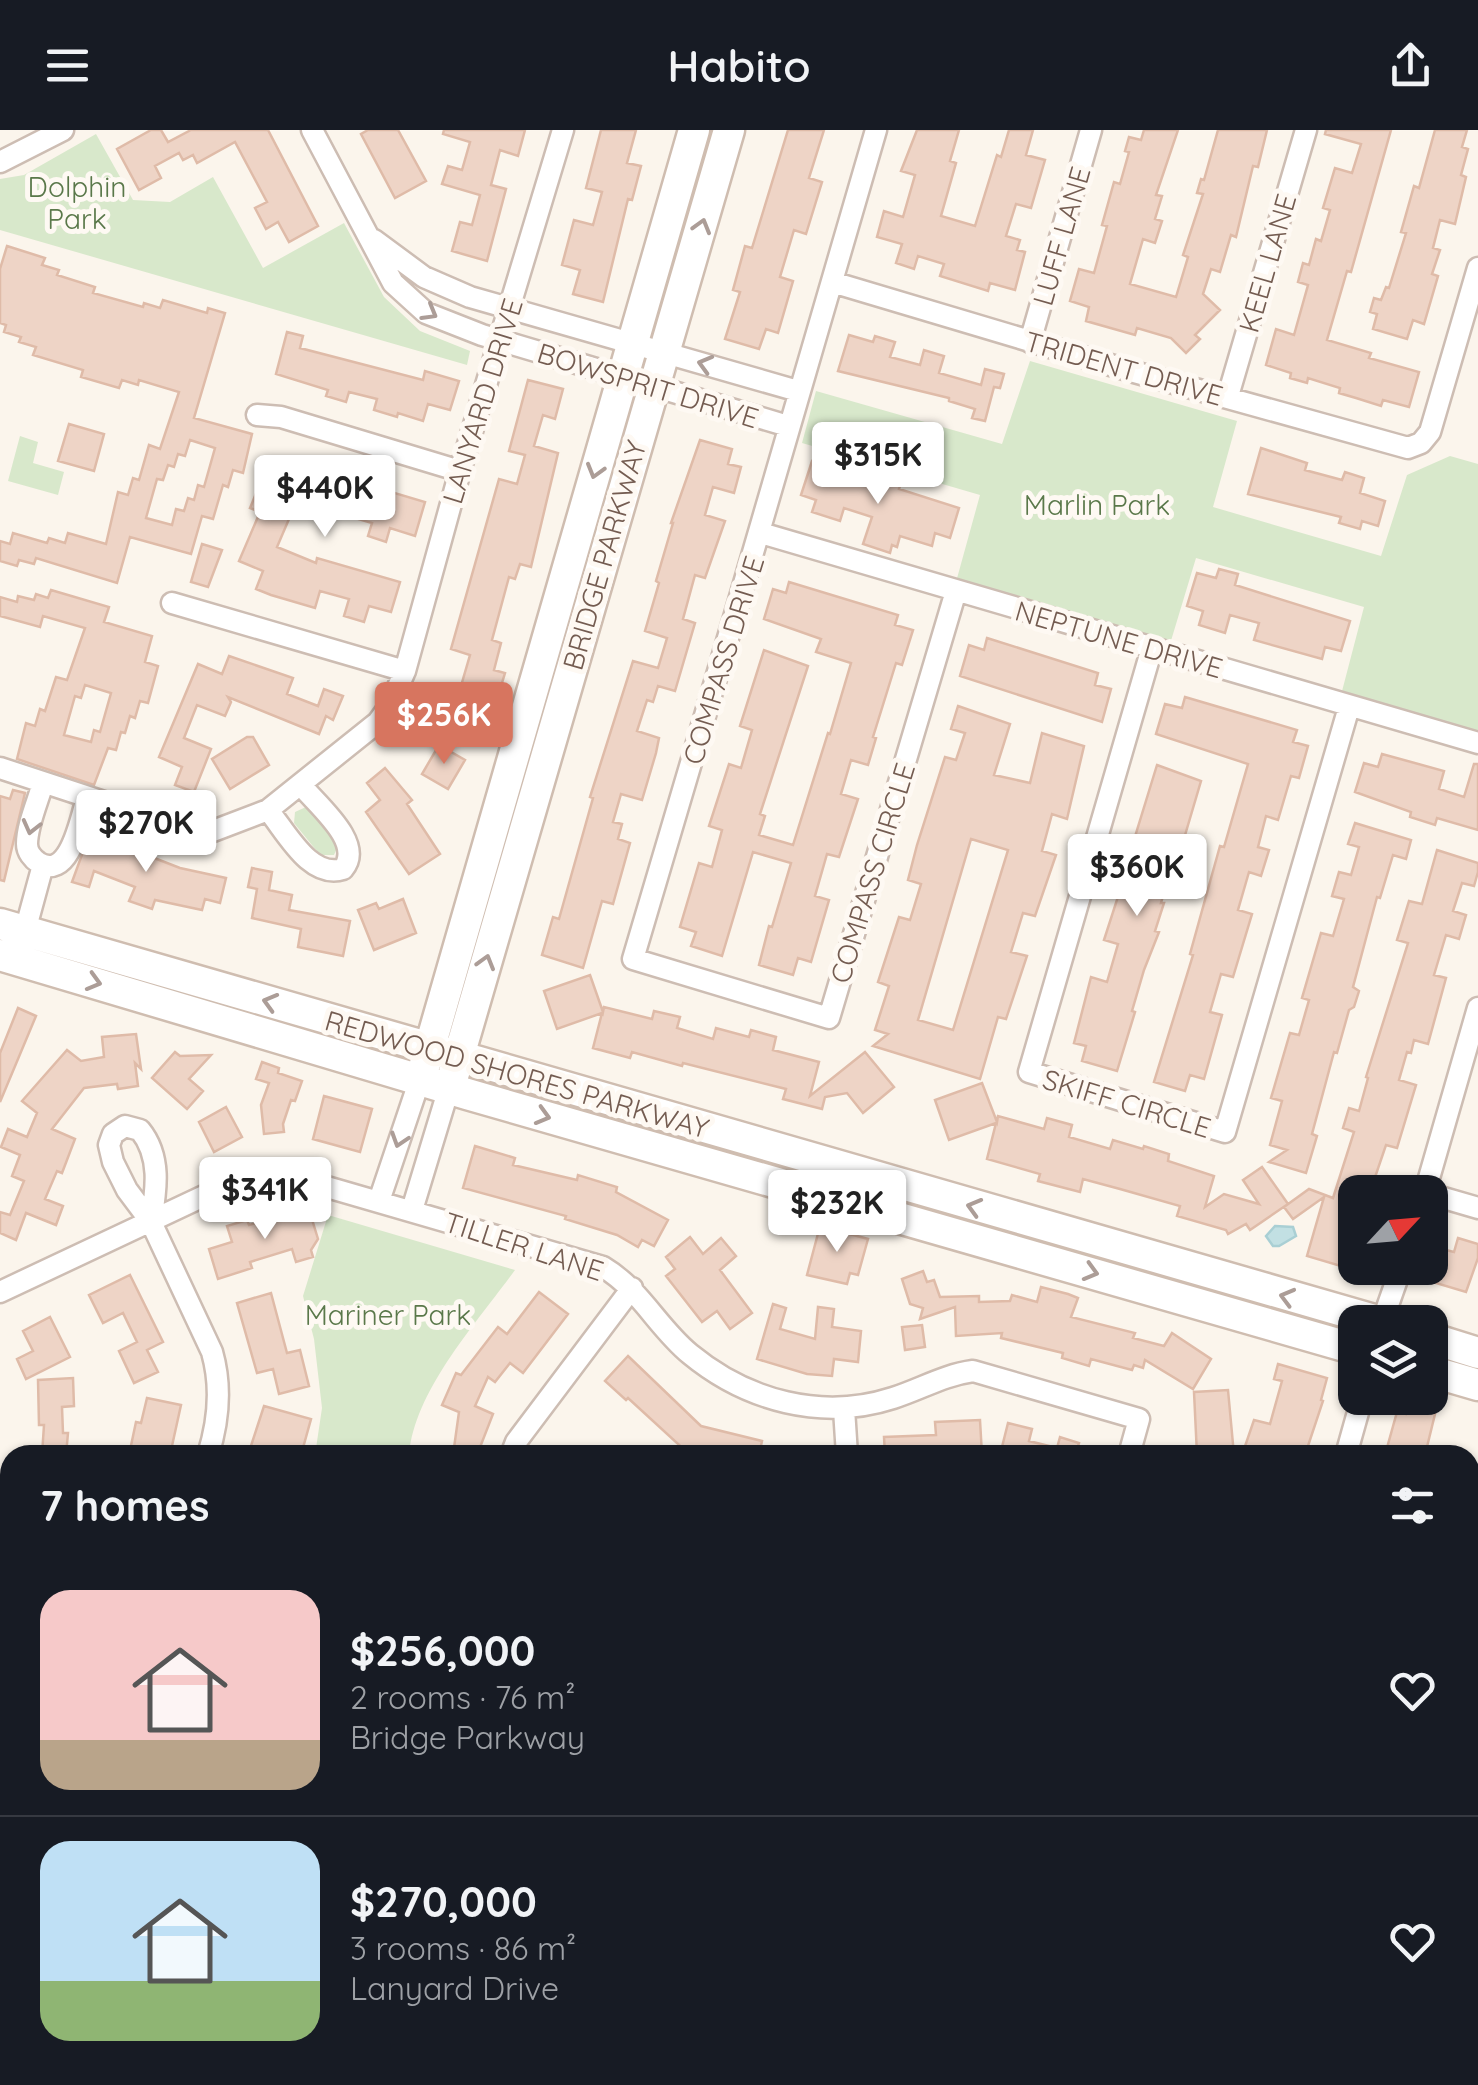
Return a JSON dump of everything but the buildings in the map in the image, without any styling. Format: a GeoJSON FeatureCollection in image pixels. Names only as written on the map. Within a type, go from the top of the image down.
{"type":"FeatureCollection","features":[{"type":"Feature","properties":{"kind":"main road","name":"BRIDGE PARKWAY"},"geometry":{"type":"LineString","coordinates":[[449,1088],[444,1051],[622,377],[694,130]]}},
{"type":"Feature","properties":{"kind":"main road","name":"BRIDGE PARKWAY"},"geometry":{"type":"LineString","coordinates":[[420,1079],[444,1051],[664,352],[728,130]]}},
{"type":"Feature","properties":{"kind":"main road","name":"REDWOOD SHORES PARKWAY"},"geometry":{"type":"LineString","coordinates":[[12,928],[1338,1309]]}},
{"type":"Feature","properties":{"kind":"main road","name":"REDWOOD SHORES PARKWAY"},"geometry":{"type":"LineString","coordinates":[[0,955],[1338,1345]]}},
{"type":"Feature","properties":{"kind":"main road"},"geometry":{"type":"LineString","coordinates":[[1448,1344],[1478,1353]]}},
{"type":"Feature","properties":{"kind":"main road"},"geometry":{"type":"LineString","coordinates":[[1448,1376],[1478,1385]]}},
{"type":"Feature","properties":{"kind":"street"},"geometry":{"type":"LineString","coordinates":[[0,162],[63,130]]}},
{"type":"Feature","properties":{"kind":"street","name":"BOWSPRIT DRIVE"},"geometry":{"type":"LineString","coordinates":[[312,130],[393,282],[417,306],[443,321],[500,341],[788,426]]}},
{"type":"Feature","properties":{"kind":"street","name":"LANYARD DRIVE"},"geometry":{"type":"LineString","coordinates":[[0,768],[186,828],[213,831],[268,810],[382,718],[405,671],[460,471],[563,130]]}},
{"type":"Feature","properties":{"kind":"street","name":"COMPASS DRIVE"},"geometry":{"type":"LineString","coordinates":[[633,959],[761,533],[788,426],[876,130]]}},
{"type":"Feature","properties":{"kind":"street","name":"LUFF LANE"},"geometry":{"type":"LineString","coordinates":[[1030,342],[1092,130]]}},
{"type":"Feature","properties":{"kind":"street","name":"KEEL LANE"},"geometry":{"type":"LineString","coordinates":[[1228,396],[1306,130]]}},
{"type":"Feature","properties":{"kind":"street","name":"BOWSPRIT DRIVE"},"geometry":{"type":"LineString","coordinates":[[372,239],[438,285],[798,391]]}},
{"type":"Feature","properties":{"kind":"street","name":"TRIDENT DRIVE"},"geometry":{"type":"LineString","coordinates":[[832,282],[1399,448],[1417,446],[1430,432],[1478,268]]}},
{"type":"Feature","properties":{"kind":"street"},"geometry":{"type":"LineString","coordinates":[[257,415],[280,416],[460,471]]}},
{"type":"Feature","properties":{"kind":"street","name":"NEPTUNE DRIVE"},"geometry":{"type":"LineString","coordinates":[[761,533],[1478,743]]}},
{"type":"Feature","properties":{"kind":"street","name":"COMPASS CIRCLE"},"geometry":{"type":"LineString","coordinates":[[633,959],[829,1018],[956,591]]}},
{"type":"Feature","properties":{"kind":"street"},"geometry":{"type":"LineString","coordinates":[[172,603],[405,671]]}},
{"type":"Feature","properties":{"kind":"street","name":"SKIFF CIRCLE"},"geometry":{"type":"LineString","coordinates":[[1152,648],[1028,1072],[1225,1132],[1349,707]]}},
{"type":"Feature","properties":{"kind":"street"},"geometry":{"type":"LineString","coordinates":[[43,783],[27,846],[32,858],[43,865],[56,866],[66,859],[87,798]]}},
{"type":"Feature","properties":{"kind":"street"},"geometry":{"type":"LineString","coordinates":[[268,810],[314,865],[328,872],[346,867],[350,854],[346,840],[301,785]]}},
{"type":"Feature","properties":{"kind":"street"},"geometry":{"type":"LineString","coordinates":[[12,928],[43,865]]}},
{"type":"Feature","properties":{"kind":"street"},"geometry":{"type":"LineString","coordinates":[[1433,1175],[1478,1008]]}},
{"type":"Feature","properties":{"kind":"street","name":"BRIDGE PARKWAY"},"geometry":{"type":"LineString","coordinates":[[379,1201],[420,1079]]}},
{"type":"Feature","properties":{"kind":"street","name":"BRIDGE PARKWAY"},"geometry":{"type":"LineString","coordinates":[[412,1210],[449,1088]]}},
{"type":"Feature","properties":{"kind":"street","name":"TILLER LANE"},"geometry":{"type":"LineString","coordinates":[[0,1292],[240,1179],[270,1173],[588,1261],[632,1288],[677,1343],[738,1386],[814,1408],[844,1409],[973,1371],[1139,1419],[1132,1445]]}},
{"type":"Feature","properties":{"kind":"street"},"geometry":{"type":"LineString","coordinates":[[1448,1199],[1478,1208]]}},
{"type":"Feature","properties":{"kind":"street"},"geometry":{"type":"LineString","coordinates":[[151,1222],[217,1369],[219,1404],[210,1445]]}},
{"type":"Feature","properties":{"kind":"street"},"geometry":{"type":"LineString","coordinates":[[515,1445],[632,1288]]}},
{"type":"Feature","properties":{"kind":"street"},"geometry":{"type":"LineString","coordinates":[[844,1409],[846,1445]]}},
{"type":"Feature","properties":{"kind":"street"},"geometry":{"type":"LineString","coordinates":[[1349,1445],[1357,1415]]}},
{"type":"Feature","properties":{"kind":"green space","name":"Dolphin Park"},"geometry":{"type":"Polygon","coordinates":[[[96,134],[133,200],[170,202],[213,177],[263,268],[344,223],[384,297],[420,331],[470,351],[467,365],[0,230],[0,179],[24,175],[96,134]]]}},
{"type":"Feature","properties":{"kind":"green space","name":"Marlin Park"},"geometry":{"type":"Polygon","coordinates":[[[1030,361],[1237,421],[1213,507],[1381,556],[1407,475],[1450,456],[1478,464],[1478,734],[1341,695],[1364,607],[1196,558],[1170,644],[956,582],[980,495],[802,443],[816,391],[1002,444],[1030,361]]]}},
{"type":"Feature","properties":{"kind":"green space"},"geometry":{"type":"Polygon","coordinates":[[[20,436],[38,442],[33,463],[64,472],[58,495],[8,481],[20,436]]]}},
{"type":"Feature","properties":{"kind":"green space"},"geometry":{"type":"Polygon","coordinates":[[[306,807],[337,839],[334,855],[320,855],[294,823],[295,812],[306,807]]]}},
{"type":"Feature","properties":{"kind":"green space","name":"Mariner Park"},"geometry":{"type":"Polygon","coordinates":[[[328,1215],[515,1270],[435,1381],[411,1445],[316,1445],[322,1408],[314,1339],[303,1296],[328,1215]]]}},
{"type":"Feature","properties":{"kind":"water"},"geometry":{"type":"Polygon","coordinates":[[[1275,1226],[1293,1227],[1296,1236],[1273,1246],[1266,1236],[1275,1226]]]}}]}
